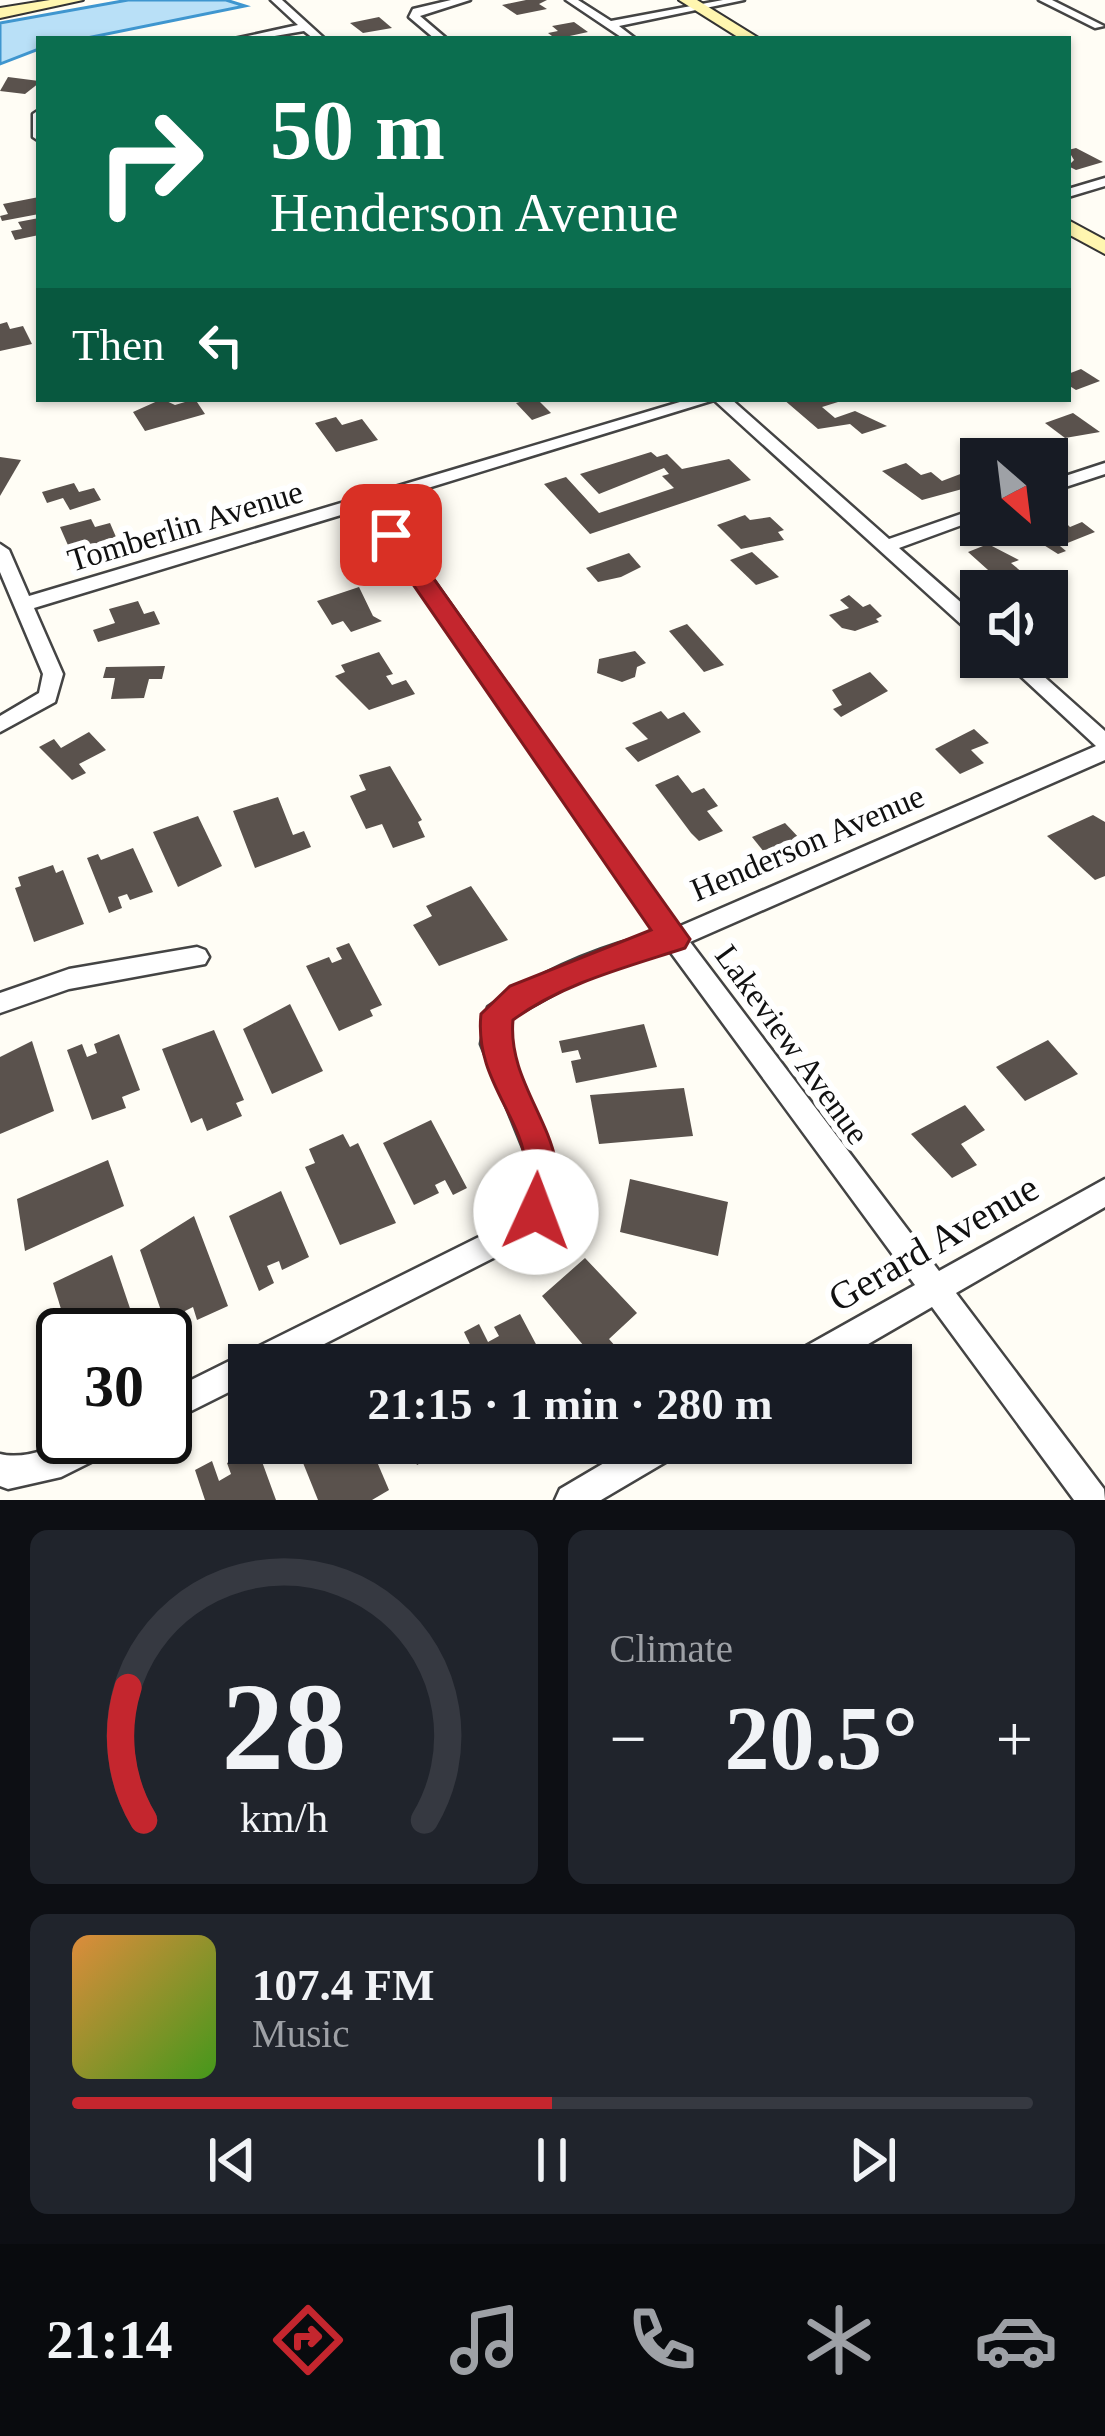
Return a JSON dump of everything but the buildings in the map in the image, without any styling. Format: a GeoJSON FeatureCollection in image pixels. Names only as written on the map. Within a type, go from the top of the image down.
{"type":"FeatureCollection","features":[{"type":"Feature","properties":{"kind":"street"},"geometry":{"type":"LineString","coordinates":[[0,13],[76,0]]}},
{"type":"Feature","properties":{"kind":"street"},"geometry":{"type":"LineString","coordinates":[[276,0],[316,36]]}},
{"type":"Feature","properties":{"kind":"street"},"geometry":{"type":"LineString","coordinates":[[438,36],[414,17],[417,11],[465,0]]}},
{"type":"Feature","properties":{"kind":"street"},"geometry":{"type":"LineString","coordinates":[[571,0],[626,36]]}},
{"type":"Feature","properties":{"kind":"street"},"geometry":{"type":"LineString","coordinates":[[613,27],[739,0]]}},
{"type":"Feature","properties":{"kind":"street"},"geometry":{"type":"LineString","coordinates":[[1044,0],[1100,26]]}},
{"type":"Feature","properties":{"kind":"street"},"geometry":{"type":"LineString","coordinates":[[697,6],[747,36]]}},
{"type":"Feature","properties":{"kind":"street"},"geometry":{"type":"LineString","coordinates":[[256,36],[306,27]]}},
{"type":"Feature","properties":{"kind":"street"},"geometry":{"type":"LineString","coordinates":[[1071,192],[1105,182]]}},
{"type":"Feature","properties":{"kind":"street"},"geometry":{"type":"LineString","coordinates":[[1071,228],[1105,248]]}},
{"type":"Feature","properties":{"kind":"street","name":"Tomberlin Avenue"},"geometry":{"type":"LineString","coordinates":[[25,604],[696,402]]}},
{"type":"Feature","properties":{"kind":"street"},"geometry":{"type":"LineString","coordinates":[[725,402],[960,612]]}},
{"type":"Feature","properties":{"kind":"street"},"geometry":{"type":"LineString","coordinates":[[1068,481],[1105,468]]}},
{"type":"Feature","properties":{"kind":"street","name":"Lakeview Avenue"},"geometry":{"type":"LineString","coordinates":[[368,501],[674,939],[1093,1500]]}},
{"type":"Feature","properties":{"kind":"street"},"geometry":{"type":"LineString","coordinates":[[886,546],[960,520]]}},
{"type":"Feature","properties":{"kind":"street"},"geometry":{"type":"LineString","coordinates":[[0,550],[53,674],[48,697],[0,725]]}},
{"type":"Feature","properties":{"kind":"street"},"geometry":{"type":"LineString","coordinates":[[1032,678],[1105,747]]}},
{"type":"Feature","properties":{"kind":"street","name":"Henderson Avenue"},"geometry":{"type":"LineString","coordinates":[[294,1344],[497,1242],[536,1212],[544,1167],[494,1044],[497,1014],[522,996],[624,952],[674,939],[1105,747]]}},
{"type":"Feature","properties":{"kind":"street"},"geometry":{"type":"LineString","coordinates":[[0,1004],[69,979],[197,957]]}},
{"type":"Feature","properties":{"kind":"street","name":"Gerard Avenue"},"geometry":{"type":"LineString","coordinates":[[839,1344],[1105,1192]]}},
{"type":"Feature","properties":{"kind":"street","name":"Henderson Avenue"},"geometry":{"type":"LineString","coordinates":[[192,1395],[228,1377]]}},
{"type":"Feature","properties":{"kind":"street"},"geometry":{"type":"LineString","coordinates":[[0,1470],[8,1473],[48,1464]]}},
{"type":"Feature","properties":{"kind":"street"},"geometry":{"type":"LineString","coordinates":[[571,1500],[632,1464]]}},
{"type":"Feature","properties":{"kind":"water"},"geometry":{"type":"Polygon","coordinates":[[[128,0],[226,0],[245,6],[97,36],[36,36],[36,50],[0,64],[0,23],[128,0]]]}},
{"type":"Feature","properties":{"kind":"route"},"geometry":{"type":"LineString","coordinates":[[391,535],[674,939],[645,944],[522,996],[497,1014],[494,1044],[544,1167],[536,1212]]}}]}
